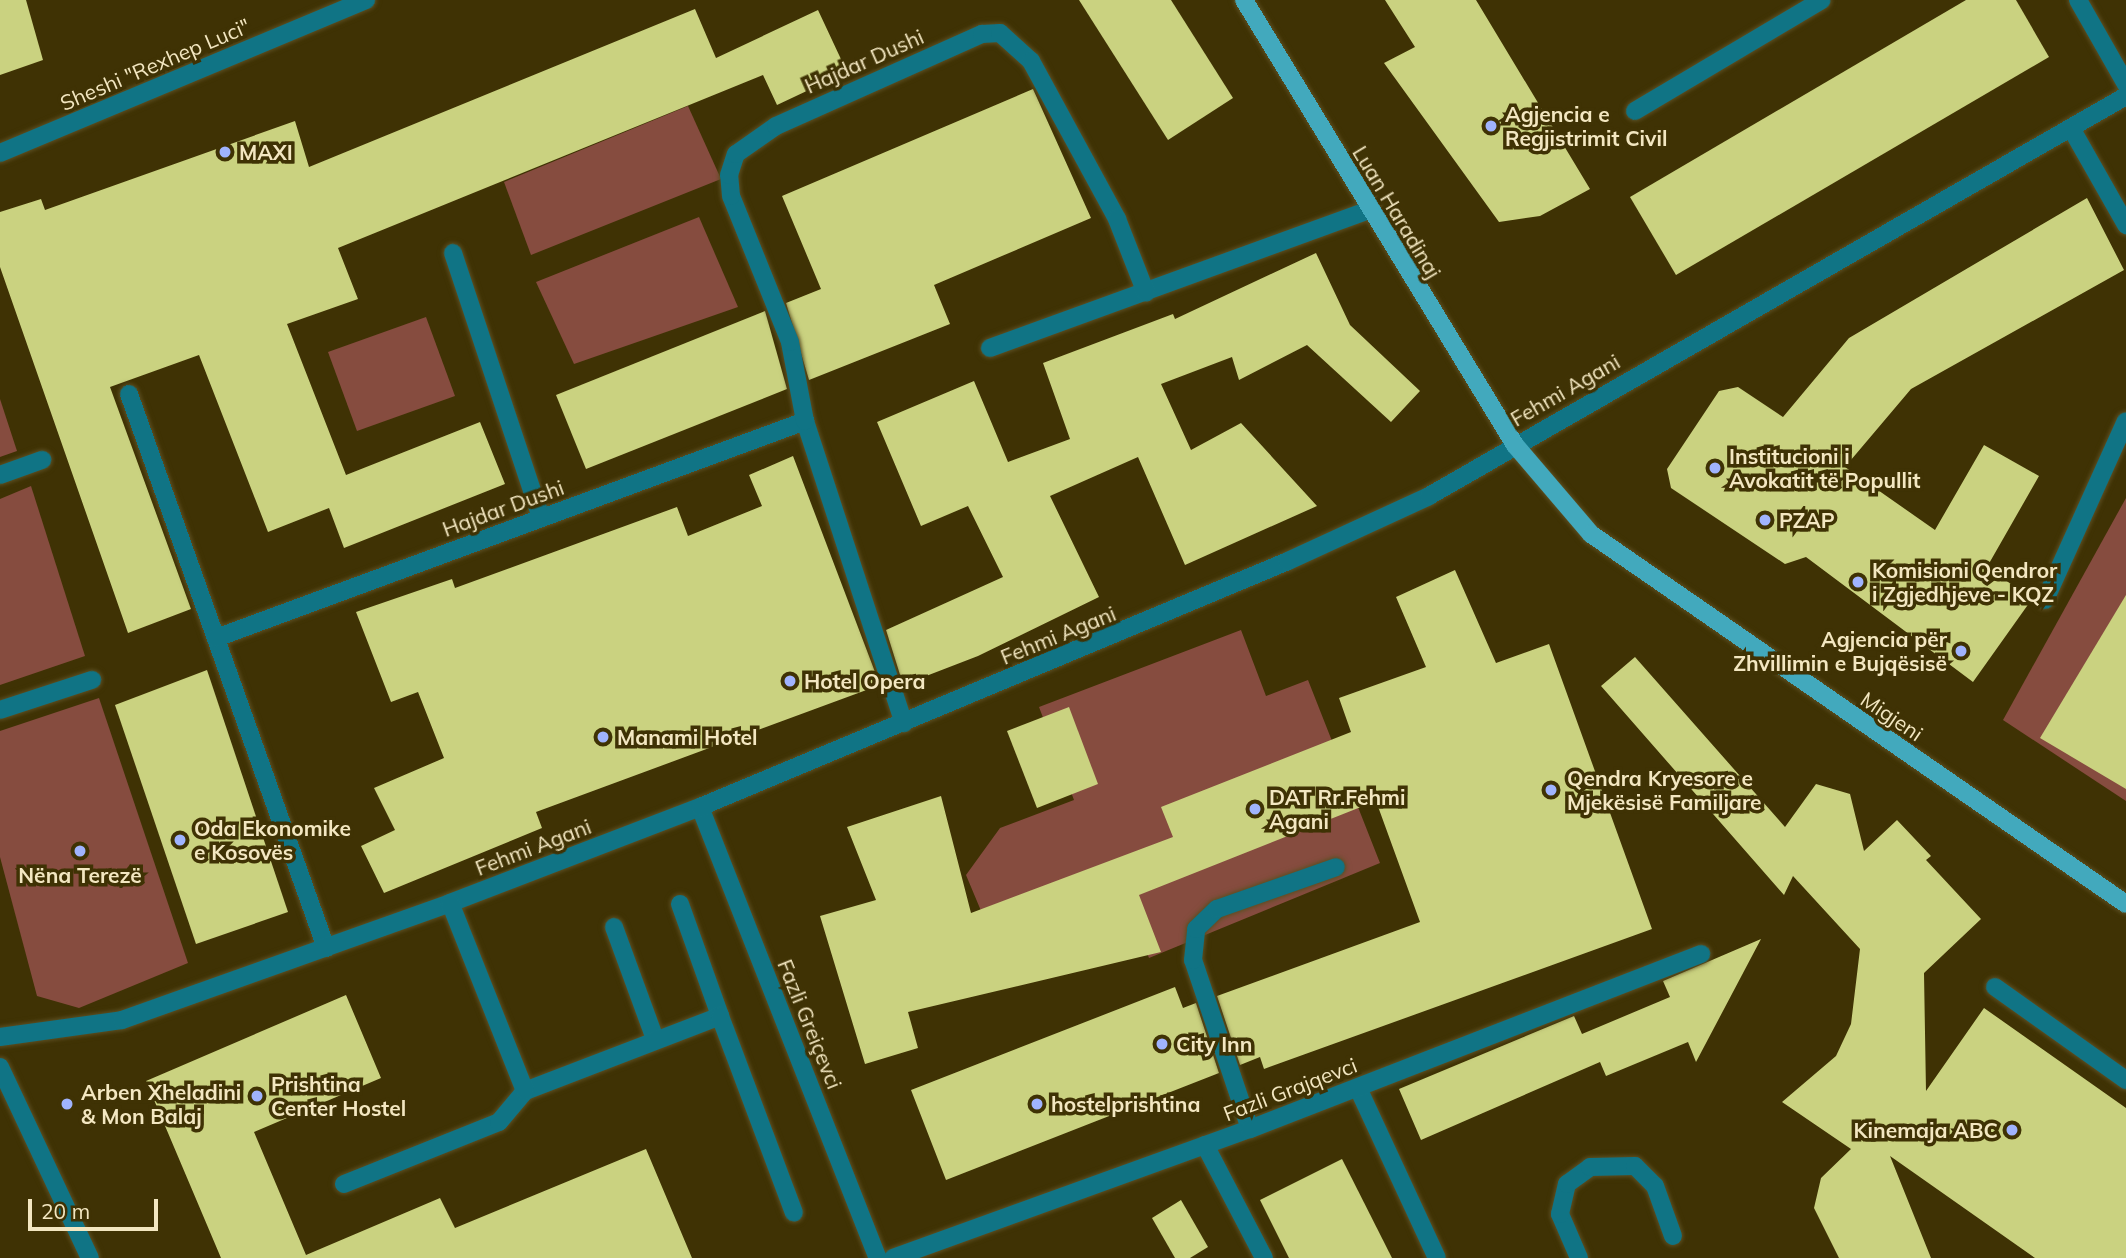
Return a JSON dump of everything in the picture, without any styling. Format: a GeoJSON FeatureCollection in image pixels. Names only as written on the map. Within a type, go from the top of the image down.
{"type":"FeatureCollection","features":[{"type":"Feature","properties":{"kind":"main road","name":"Luan Haradinaj"},"geometry":{"type":"LineString","coordinates":[[1244,0],[1369,210],[1515,445]]}},
{"type":"Feature","properties":{"kind":"main road","name":"Migjeni"},"geometry":{"type":"LineString","coordinates":[[1515,445],[1591,534],[2126,904]]}},
{"type":"Feature","properties":{"kind":"street","name":"Sheshi \"Rexhep Luci\""},"geometry":{"type":"LineString","coordinates":[[0,153],[366,0]]}},
{"type":"Feature","properties":{"kind":"street"},"geometry":{"type":"LineString","coordinates":[[1635,111],[1822,0]]}},
{"type":"Feature","properties":{"kind":"street"},"geometry":{"type":"LineString","coordinates":[[2078,0],[2126,84]]}},
{"type":"Feature","properties":{"kind":"street","name":"Hajdar Dushi"},"geometry":{"type":"LineString","coordinates":[[904,723],[805,421],[790,342],[731,196],[729,175],[736,154],[776,126],[982,33],[1000,33],[1031,61],[1117,219],[1146,293]]}},
{"type":"Feature","properties":{"kind":"street","name":"Fehmi Agani"},"geometry":{"type":"LineString","coordinates":[[0,1037],[122,1020],[450,903],[700,807],[1288,561],[1429,496],[2126,96]]}},
{"type":"Feature","properties":{"kind":"street"},"geometry":{"type":"LineString","coordinates":[[2071,128],[2126,225]]}},
{"type":"Feature","properties":{"kind":"street"},"geometry":{"type":"LineString","coordinates":[[990,348],[1369,210]]}},
{"type":"Feature","properties":{"kind":"street"},"geometry":{"type":"LineString","coordinates":[[453,253],[541,518]]}},
{"type":"Feature","properties":{"kind":"street"},"geometry":{"type":"LineString","coordinates":[[129,394],[326,948]]}},
{"type":"Feature","properties":{"kind":"street","name":"Hajdar Dushi"},"geometry":{"type":"LineString","coordinates":[[216,638],[805,421]]}},
{"type":"Feature","properties":{"kind":"street"},"geometry":{"type":"LineString","coordinates":[[2045,600],[2126,421]]}},
{"type":"Feature","properties":{"kind":"street"},"geometry":{"type":"LineString","coordinates":[[0,475],[43,460]]}},
{"type":"Feature","properties":{"kind":"street"},"geometry":{"type":"LineString","coordinates":[[0,710],[92,680]]}},
{"type":"Feature","properties":{"kind":"street","name":"Fazli Greiçevci"},"geometry":{"type":"LineString","coordinates":[[700,807],[878,1258]]}},
{"type":"Feature","properties":{"kind":"street"},"geometry":{"type":"LineString","coordinates":[[1250,1129],[1193,960],[1196,929],[1217,909],[1336,867]]}},
{"type":"Feature","properties":{"kind":"street"},"geometry":{"type":"LineString","coordinates":[[450,903],[525,1091]]}},
{"type":"Feature","properties":{"kind":"street"},"geometry":{"type":"LineString","coordinates":[[680,904],[794,1213]]}},
{"type":"Feature","properties":{"kind":"street"},"geometry":{"type":"LineString","coordinates":[[614,928],[655,1039]]}},
{"type":"Feature","properties":{"kind":"street","name":"Fazli Grajqevci"},"geometry":{"type":"LineString","coordinates":[[893,1258],[1250,1129],[1701,954]]}},
{"type":"Feature","properties":{"kind":"street"},"geometry":{"type":"LineString","coordinates":[[1995,987],[2126,1080]]}},
{"type":"Feature","properties":{"kind":"street"},"geometry":{"type":"LineString","coordinates":[[344,1184],[499,1122],[525,1091],[720,1016]]}},
{"type":"Feature","properties":{"kind":"street"},"geometry":{"type":"LineString","coordinates":[[0,1067],[90,1258]]}},
{"type":"Feature","properties":{"kind":"street"},"geometry":{"type":"LineString","coordinates":[[1358,1088],[1437,1258]]}},
{"type":"Feature","properties":{"kind":"street"},"geometry":{"type":"LineString","coordinates":[[1205,1145],[1264,1258]]}},
{"type":"Feature","properties":{"kind":"street"},"geometry":{"type":"LineString","coordinates":[[1579,1258],[1560,1214],[1567,1184],[1590,1167],[1635,1166],[1654,1186],[1673,1236]]}},
{"type":"Feature","properties":{"kind":"shaded area"},"geometry":{"type":"Polygon","coordinates":[[[688,106],[721,179],[531,255],[504,182],[688,106]]]}},
{"type":"Feature","properties":{"kind":"shaded area"},"geometry":{"type":"Polygon","coordinates":[[[699,217],[738,307],[574,364],[536,282],[699,217]]]}},
{"type":"Feature","properties":{"kind":"shaded area"},"geometry":{"type":"Polygon","coordinates":[[[426,317],[455,396],[357,431],[328,352],[426,317]]]}},
{"type":"Feature","properties":{"kind":"shaded area"},"geometry":{"type":"Polygon","coordinates":[[[0,399],[17,451],[0,457],[0,399]]]}},
{"type":"Feature","properties":{"kind":"shaded area"},"geometry":{"type":"Polygon","coordinates":[[[31,486],[85,656],[0,685],[0,499],[31,486]]]}},
{"type":"Feature","properties":{"kind":"shaded area"},"geometry":{"type":"Polygon","coordinates":[[[2126,498],[2126,801],[2003,720],[2126,498]]]}},
{"type":"Feature","properties":{"kind":"shaded area"},"geometry":{"type":"Polygon","coordinates":[[[1241,630],[1266,696],[1308,680],[1380,863],[1149,958],[1112,867],[984,918],[966,875],[1000,828],[1074,800],[1039,707],[1241,630]]]}},
{"type":"Feature","properties":{"kind":"shaded area"},"geometry":{"type":"Polygon","coordinates":[[[99,698],[188,963],[79,1008],[37,996],[0,857],[0,731],[99,698]]]}},
{"type":"Feature","properties":{"kind":"building"},"geometry":{"type":"Polygon","coordinates":[[[0,0],[26,0],[43,60],[0,75],[0,0]]]}},
{"type":"Feature","properties":{"kind":"building"},"geometry":{"type":"Polygon","coordinates":[[[1079,0],[1171,0],[1233,98],[1168,140],[1079,0]]]}},
{"type":"Feature","properties":{"kind":"building","name":"Agjencia e Regjistrimit Civil"},"geometry":{"type":"Polygon","coordinates":[[[1385,0],[1476,0],[1590,189],[1540,216],[1499,222],[1384,63],[1415,47],[1385,0]]]}},
{"type":"Feature","properties":{"kind":"building"},"geometry":{"type":"Polygon","coordinates":[[[1966,0],[2016,0],[2049,57],[1676,275],[1630,197],[1966,0]]]}},
{"type":"Feature","properties":{"kind":"building"},"geometry":{"type":"Polygon","coordinates":[[[695,9],[716,58],[818,10],[847,72],[777,105],[763,75],[338,248],[358,299],[287,324],[346,475],[480,422],[505,484],[344,548],[329,508],[268,532],[199,355],[110,387],[191,609],[128,633],[0,267],[0,212],[41,199],[45,210],[295,121],[309,167],[695,9]]]}},
{"type":"Feature","properties":{"kind":"building"},"geometry":{"type":"Polygon","coordinates":[[[1033,89],[1091,218],[934,285],[950,324],[809,380],[786,303],[821,289],[782,196],[1033,89]]]}},
{"type":"Feature","properties":{"kind":"building"},"geometry":{"type":"Polygon","coordinates":[[[2087,198],[2124,270],[1911,389],[1845,467],[1935,530],[1984,445],[2039,476],[1987,567],[2032,599],[1973,682],[1806,557],[1785,564],[1671,488],[1667,469],[1719,391],[1738,387],[1783,417],[1849,338],[2087,198]]]}},
{"type":"Feature","properties":{"kind":"building"},"geometry":{"type":"Polygon","coordinates":[[[1316,253],[1350,325],[1420,391],[1391,422],[1307,345],[1239,380],[1232,357],[1161,384],[1191,450],[1241,423],[1317,506],[1185,565],[1138,457],[1050,496],[1099,597],[978,656],[908,683],[901,678],[886,630],[1003,577],[968,506],[921,526],[877,422],[974,381],[1008,462],[1070,439],[1043,363],[1173,314],[1175,319],[1316,253]]]}},
{"type":"Feature","properties":{"kind":"building"},"geometry":{"type":"Polygon","coordinates":[[[765,311],[787,389],[586,469],[556,395],[765,311]]]}},
{"type":"Feature","properties":{"kind":"building"},"geometry":{"type":"Polygon","coordinates":[[[793,456],[880,685],[536,812],[542,828],[384,893],[361,846],[395,830],[374,788],[444,758],[418,692],[391,702],[356,612],[452,579],[455,588],[677,507],[688,536],[762,506],[749,475],[793,456]]]}},
{"type":"Feature","properties":{"kind":"building"},"geometry":{"type":"Polygon","coordinates":[[[1455,570],[1496,663],[1549,644],[1652,929],[1264,1069],[1260,1057],[1240,1065],[1217,996],[1420,922],[1376,801],[1139,895],[1161,952],[908,1012],[918,1048],[865,1064],[820,916],[876,900],[847,827],[941,796],[971,913],[1173,837],[1161,807],[1351,732],[1339,698],[1426,667],[1396,597],[1455,570]]]}},
{"type":"Feature","properties":{"kind":"building"},"geometry":{"type":"Polygon","coordinates":[[[2126,595],[2126,789],[2040,738],[2126,595]]]}},
{"type":"Feature","properties":{"kind":"building"},"geometry":{"type":"Polygon","coordinates":[[[1635,657],[1785,827],[1816,784],[1850,794],[1864,851],[1897,820],[1931,856],[1926,860],[1981,919],[1924,973],[1926,1091],[1984,1008],[2126,1108],[2126,1258],[2035,1258],[1890,1156],[1931,1258],[1839,1258],[1814,1208],[1821,1178],[1851,1149],[1782,1102],[1836,1056],[1851,1024],[1860,949],[1793,876],[1784,895],[1601,686],[1635,657]]]}},
{"type":"Feature","properties":{"kind":"building"},"geometry":{"type":"Polygon","coordinates":[[[207,670],[288,912],[196,944],[115,705],[207,670]]]}},
{"type":"Feature","properties":{"kind":"building"},"geometry":{"type":"Polygon","coordinates":[[[1069,707],[1098,784],[1037,808],[1007,731],[1069,707]]]}},
{"type":"Feature","properties":{"kind":"building"},"geometry":{"type":"Polygon","coordinates":[[[1761,939],[1696,1062],[1688,1042],[1606,1076],[1600,1062],[1421,1140],[1399,1089],[1574,1016],[1582,1034],[1670,997],[1663,981],[1761,939]]]}},
{"type":"Feature","properties":{"kind":"building"},"geometry":{"type":"Polygon","coordinates":[[[1175,987],[1183,1008],[1196,1003],[1219,1073],[946,1180],[911,1090],[1175,987]]]}},
{"type":"Feature","properties":{"kind":"building"},"geometry":{"type":"Polygon","coordinates":[[[346,995],[381,1078],[254,1132],[306,1255],[440,1198],[455,1228],[646,1149],[692,1258],[221,1258],[146,1081],[346,995]]]}},
{"type":"Feature","properties":{"kind":"building"},"geometry":{"type":"Polygon","coordinates":[[[1342,1159],[1392,1258],[1289,1258],[1260,1200],[1342,1159]]]}},
{"type":"Feature","properties":{"kind":"building"},"geometry":{"type":"Polygon","coordinates":[[[1181,1200],[1208,1247],[1190,1258],[1175,1258],[1152,1218],[1181,1200]]]}},
{"type":"Feature","properties":{"kind":"place","name":"Agjencia e Regjistrimit Civil"},"geometry":{"type":"Point","coordinates":[1491,126]}},
{"type":"Feature","properties":{"kind":"place","name":"MAXI"},"geometry":{"type":"Point","coordinates":[225,152]}},
{"type":"Feature","properties":{"kind":"place","name":"Institucioni i Avokatit të Popullit"},"geometry":{"type":"Point","coordinates":[1715,468]}},
{"type":"Feature","properties":{"kind":"place","name":"PZAP"},"geometry":{"type":"Point","coordinates":[1765,520]}},
{"type":"Feature","properties":{"kind":"place","name":"Komisioni Qendror i Zgjedhjeve - KQZ"},"geometry":{"type":"Point","coordinates":[1858,582]}},
{"type":"Feature","properties":{"kind":"place","name":"Agjencia për Zhvillimin e Bujqësisë"},"geometry":{"type":"Point","coordinates":[1961,651]}},
{"type":"Feature","properties":{"kind":"place","name":"Hotel Opera"},"geometry":{"type":"Point","coordinates":[790,681]}},
{"type":"Feature","properties":{"kind":"place","name":"Manami Hotel"},"geometry":{"type":"Point","coordinates":[603,737]}},
{"type":"Feature","properties":{"kind":"place","name":"Qendra Kryesore e Mjekësisë Familjare"},"geometry":{"type":"Point","coordinates":[1551,790]}},
{"type":"Feature","properties":{"kind":"place","name":"DAT Rr.Fehmi Agani"},"geometry":{"type":"Point","coordinates":[1255,809]}},
{"type":"Feature","properties":{"kind":"place","name":"Oda Ekonomike e Kosovës"},"geometry":{"type":"Point","coordinates":[180,840]}},
{"type":"Feature","properties":{"kind":"place","name":"Nëna Terezë"},"geometry":{"type":"Point","coordinates":[80,851]}},
{"type":"Feature","properties":{"kind":"place","name":"City Inn"},"geometry":{"type":"Point","coordinates":[1162,1044]}},
{"type":"Feature","properties":{"kind":"place","name":"Prishtina Center Hostel"},"geometry":{"type":"Point","coordinates":[257,1096]}},
{"type":"Feature","properties":{"kind":"place","name":"Arben Xheladini & Mon Balaj"},"geometry":{"type":"Point","coordinates":[67,1104]}},
{"type":"Feature","properties":{"kind":"place","name":"hostelprishtina"},"geometry":{"type":"Point","coordinates":[1037,1104]}},
{"type":"Feature","properties":{"kind":"place","name":"Kinemaja ABC"},"geometry":{"type":"Point","coordinates":[2012,1130]}}]}
